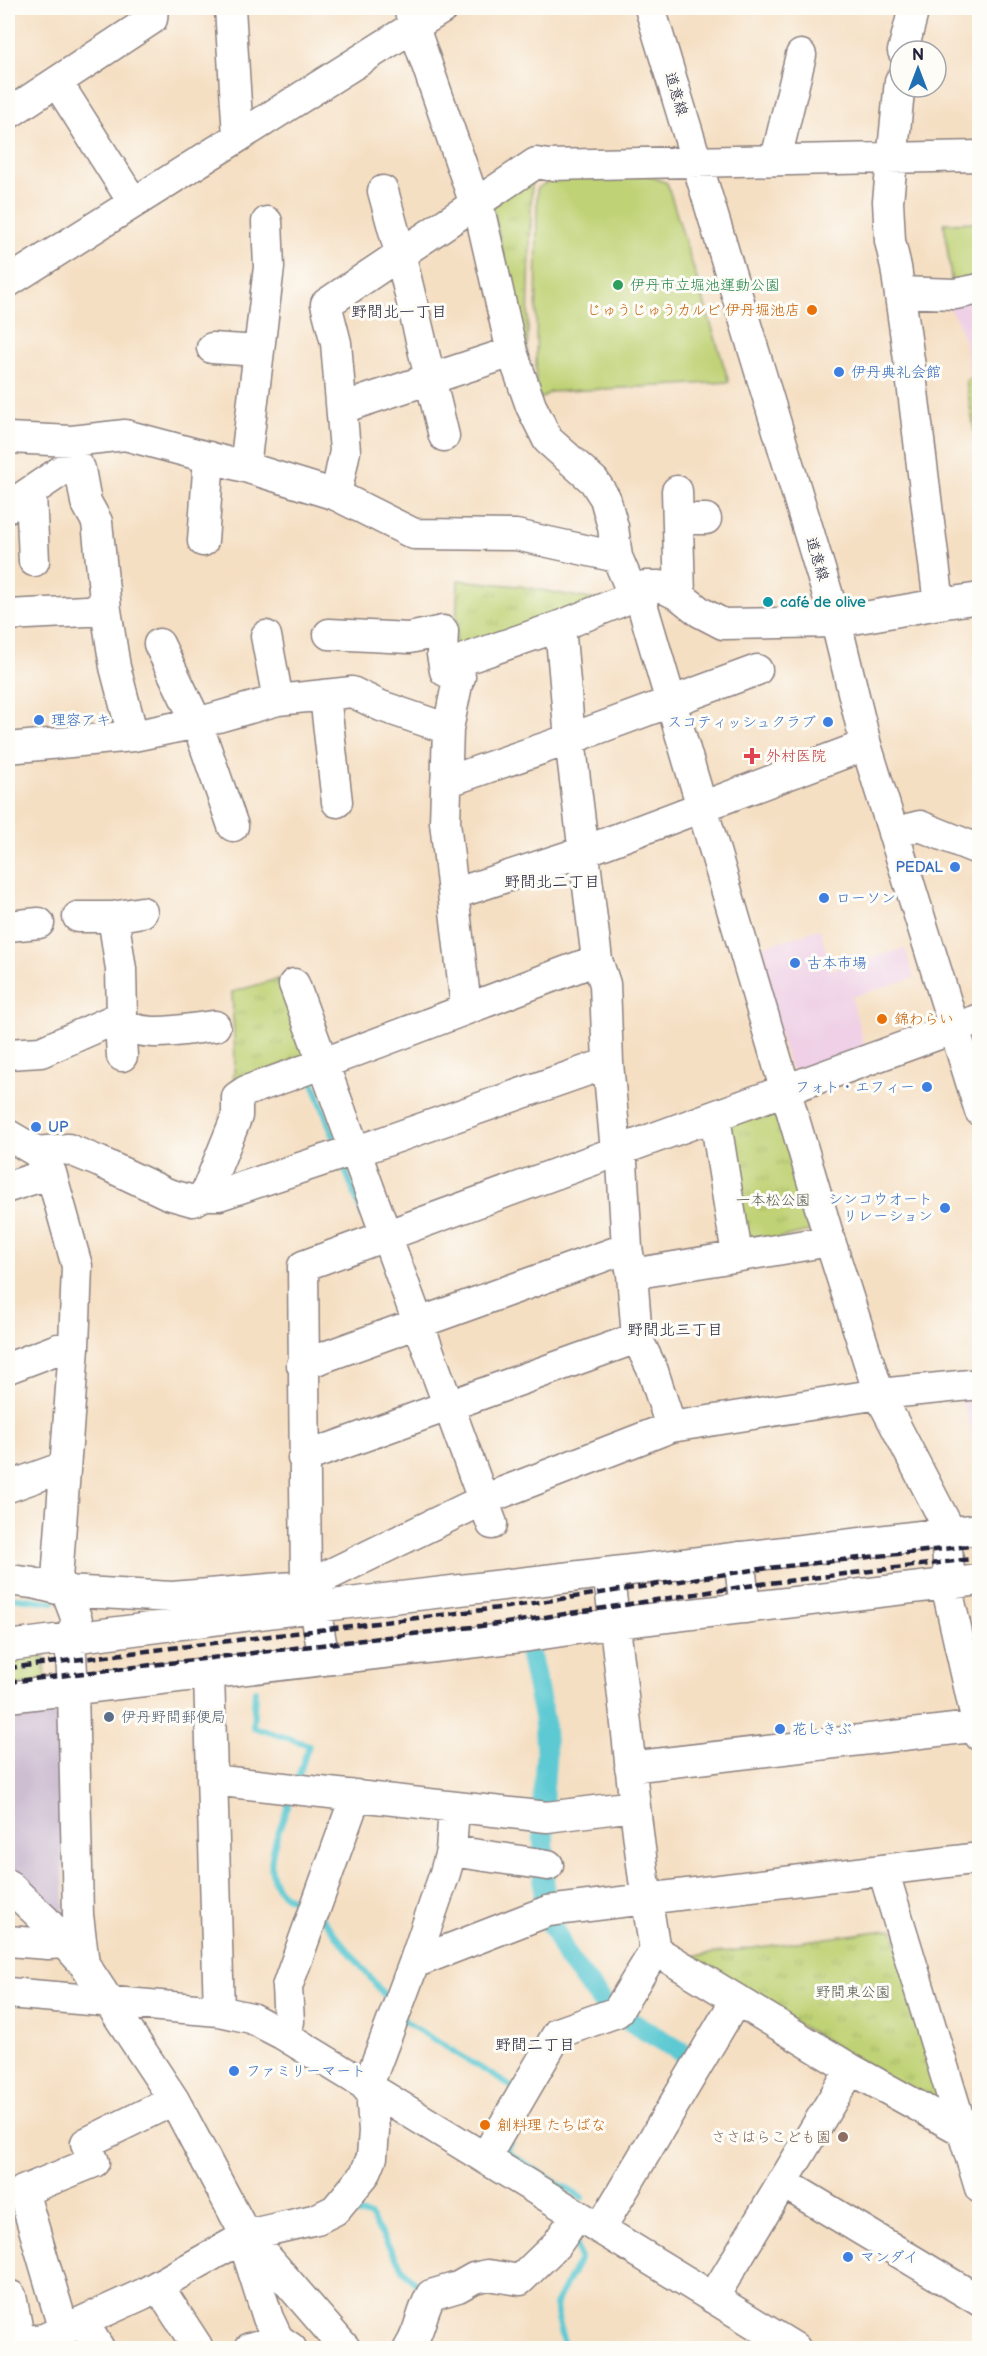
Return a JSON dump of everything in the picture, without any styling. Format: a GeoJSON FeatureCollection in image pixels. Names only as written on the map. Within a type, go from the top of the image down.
{"type":"FeatureCollection","features":[{"type":"Feature","properties":{"kind":"street"},"geometry":{"type":"LineString","coordinates":[[8,114],[152,19],[153,8]]}},
{"type":"Feature","properties":{"kind":"street"},"geometry":{"type":"LineString","coordinates":[[230,8],[238,136]]}},
{"type":"Feature","properties":{"kind":"street"},"geometry":{"type":"LineString","coordinates":[[8,282],[238,136],[412,17],[444,8]]}},
{"type":"Feature","properties":{"kind":"street","name":"道意線"},"geometry":{"type":"LineString","coordinates":[[651,8],[836,622],[867,745],[893,833],[967,1024],[980,1112]]}},
{"type":"Feature","properties":{"kind":"street"},"geometry":{"type":"LineString","coordinates":[[906,39],[914,8]]}},
{"type":"Feature","properties":{"kind":"street"},"geometry":{"type":"LineString","coordinates":[[412,17],[474,204],[481,217],[512,352],[531,406],[548,440],[594,481],[604,498],[617,557],[633,594],[642,604],[830,1241],[879,1394],[965,1531]]}},
{"type":"Feature","properties":{"kind":"street"},"geometry":{"type":"LineString","coordinates":[[776,159],[801,55]]}},
{"type":"Feature","properties":{"kind":"street"},"geometry":{"type":"LineString","coordinates":[[57,82],[133,202]]}},
{"type":"Feature","properties":{"kind":"street"},"geometry":{"type":"LineString","coordinates":[[898,99],[888,201],[890,241],[900,292],[939,604]]}},
{"type":"Feature","properties":{"kind":"street"},"geometry":{"type":"LineString","coordinates":[[336,495],[345,451],[336,344],[326,304],[537,163],[548,165],[696,160],[980,156]]}},
{"type":"Feature","properties":{"kind":"street"},"geometry":{"type":"LineString","coordinates":[[383,191],[444,436]]}},
{"type":"Feature","properties":{"kind":"street"},"geometry":{"type":"LineString","coordinates":[[245,467],[269,267],[267,222]]}},
{"type":"Feature","properties":{"kind":"street"},"geometry":{"type":"LineString","coordinates":[[900,292],[956,294],[980,290]]}},
{"type":"Feature","properties":{"kind":"street"},"geometry":{"type":"LineString","coordinates":[[212,348],[259,351]]}},
{"type":"Feature","properties":{"kind":"street"},"geometry":{"type":"LineString","coordinates":[[342,408],[512,352]]}},
{"type":"Feature","properties":{"kind":"street"},"geometry":{"type":"LineString","coordinates":[[33,561],[19,500],[73,452],[125,435],[245,467],[336,495],[414,534],[516,535],[617,557]]}},
{"type":"Feature","properties":{"kind":"street"},"geometry":{"type":"LineString","coordinates":[[8,438],[73,452]]}},
{"type":"Feature","properties":{"kind":"street"},"geometry":{"type":"LineString","coordinates":[[73,452],[80,469],[86,502],[97,522],[106,610],[115,667],[133,736]]}},
{"type":"Feature","properties":{"kind":"street"},"geometry":{"type":"LineString","coordinates":[[203,541],[209,457]]}},
{"type":"Feature","properties":{"kind":"street"},"geometry":{"type":"LineString","coordinates":[[680,596],[687,510]]}},
{"type":"Feature","properties":{"kind":"street"},"geometry":{"type":"LineString","coordinates":[[466,1008],[445,822],[448,729],[462,660],[560,626],[622,601],[645,586],[660,586],[723,624],[836,622],[980,598]]}},
{"type":"Feature","properties":{"kind":"street"},"geometry":{"type":"LineString","coordinates":[[8,615],[106,610]]}},
{"type":"Feature","properties":{"kind":"street"},"geometry":{"type":"LineString","coordinates":[[560,626],[570,739],[597,960],[604,984],[616,1152],[622,1162],[637,1338],[653,1371],[671,1427]]}},
{"type":"Feature","properties":{"kind":"street"},"geometry":{"type":"LineString","coordinates":[[329,634],[409,638],[443,631],[442,654],[445,671],[460,677]]}},
{"type":"Feature","properties":{"kind":"street"},"geometry":{"type":"LineString","coordinates":[[266,636],[278,700]]}},
{"type":"Feature","properties":{"kind":"street"},"geometry":{"type":"LineString","coordinates":[[159,644],[197,723],[234,826]]}},
{"type":"Feature","properties":{"kind":"street"},"geometry":{"type":"LineString","coordinates":[[446,782],[757,670]]}},
{"type":"Feature","properties":{"kind":"street"},"geometry":{"type":"LineString","coordinates":[[8,748],[133,736],[197,723],[278,700],[352,692],[381,706],[448,729]]}},
{"type":"Feature","properties":{"kind":"street"},"geometry":{"type":"LineString","coordinates":[[325,696],[336,802]]}},
{"type":"Feature","properties":{"kind":"street"},"geometry":{"type":"LineString","coordinates":[[454,894],[585,851],[867,745]]}},
{"type":"Feature","properties":{"kind":"street"},"geometry":{"type":"LineString","coordinates":[[893,833],[920,826],[980,850]]}},
{"type":"Feature","properties":{"kind":"street"},"geometry":{"type":"LineString","coordinates":[[8,1054],[41,1052],[118,1021],[122,1016],[121,969],[128,914],[78,917]]}},
{"type":"Feature","properties":{"kind":"street"},"geometry":{"type":"LineString","coordinates":[[8,926],[39,923]]}},
{"type":"Feature","properties":{"kind":"street"},"geometry":{"type":"LineString","coordinates":[[205,1195],[237,1116],[237,1097],[246,1091],[597,960]]}},
{"type":"Feature","properties":{"kind":"street"},"geometry":{"type":"LineString","coordinates":[[294,984],[487,1512]]}},
{"type":"Feature","properties":{"kind":"street"},"geometry":{"type":"LineString","coordinates":[[118,1021],[125,1027],[142,1032],[215,1026]]}},
{"type":"Feature","properties":{"kind":"street"},"geometry":{"type":"LineString","coordinates":[[118,1021],[122,1056]]}},
{"type":"Feature","properties":{"kind":"street"},"geometry":{"type":"LineString","coordinates":[[324,1660],[311,1596],[303,1458],[303,1266],[967,1024]]}},
{"type":"Feature","properties":{"kind":"street"},"geometry":{"type":"LineString","coordinates":[[8,1187],[68,1149],[168,1194],[193,1201],[205,1195],[219,1195],[369,1147],[608,1063]]}},
{"type":"Feature","properties":{"kind":"street"},"geometry":{"type":"LineString","coordinates":[[715,1117],[737,1255]]}},
{"type":"Feature","properties":{"kind":"street"},"geometry":{"type":"LineString","coordinates":[[8,1135],[44,1163],[77,1266],[74,1347],[57,1579],[70,1611],[78,1915],[74,1954]]}},
{"type":"Feature","properties":{"kind":"street"},"geometry":{"type":"LineString","coordinates":[[302,1365],[418,1323],[629,1261],[737,1255],[830,1241]]}},
{"type":"Feature","properties":{"kind":"street"},"geometry":{"type":"LineString","coordinates":[[303,1458],[637,1338]]}},
{"type":"Feature","properties":{"kind":"street"},"geometry":{"type":"LineString","coordinates":[[8,1368],[58,1349],[74,1347]]}},
{"type":"Feature","properties":{"kind":"street"},"geometry":{"type":"LineString","coordinates":[[8,1646],[70,1611],[171,1597],[311,1596],[671,1427],[879,1394],[980,1384]]}},
{"type":"Feature","properties":{"kind":"street"},"geometry":{"type":"LineString","coordinates":[[8,1487],[64,1467]]}},
{"type":"Feature","properties":{"kind":"street"},"geometry":{"type":"LineString","coordinates":[[8,1580],[33,1582],[70,1611],[311,1596],[608,1573],[965,1531]]}},
{"type":"Feature","properties":{"kind":"street"},"geometry":{"type":"LineString","coordinates":[[630,1767],[978,1729],[946,1584],[951,1575],[946,1542],[965,1531]]}},
{"type":"Feature","properties":{"kind":"street"},"geometry":{"type":"LineString","coordinates":[[739,1557],[745,1608]]}},
{"type":"Feature","properties":{"kind":"street"},"geometry":{"type":"LineString","coordinates":[[485,2158],[558,2033],[618,2012],[655,1950],[634,1806],[616,1623],[608,1573]]}},
{"type":"Feature","properties":{"kind":"street"},"geometry":{"type":"LineString","coordinates":[[8,1697],[980,1580]]}},
{"type":"Feature","properties":{"kind":"street"},"geometry":{"type":"LineString","coordinates":[[209,1674],[219,2011]]}},
{"type":"Feature","properties":{"kind":"street"},"geometry":{"type":"LineString","coordinates":[[212,1780],[547,1816],[634,1806]]}},
{"type":"Feature","properties":{"kind":"street"},"geometry":{"type":"LineString","coordinates":[[282,2034],[289,2022],[288,1987],[356,1795]]}},
{"type":"Feature","properties":{"kind":"street"},"geometry":{"type":"LineString","coordinates":[[11,2296],[14,2345],[44,2339],[158,2286],[248,2235],[317,2219],[335,2210],[348,2196],[365,2174],[372,2157],[374,2131],[372,2091],[445,1873],[451,1851],[454,1807]]}},
{"type":"Feature","properties":{"kind":"street"},"geometry":{"type":"LineString","coordinates":[[451,1851],[544,1865]]}},
{"type":"Feature","properties":{"kind":"street"},"geometry":{"type":"LineString","coordinates":[[414,1963],[548,1911],[980,1858]]}},
{"type":"Feature","properties":{"kind":"street"},"geometry":{"type":"LineString","coordinates":[[883,1870],[971,2148],[980,2188]]}},
{"type":"Feature","properties":{"kind":"street"},"geometry":{"type":"LineString","coordinates":[[8,1885],[45,1920],[74,1954],[174,2100],[218,2186],[248,2235],[345,2349]]}},
{"type":"Feature","properties":{"kind":"street"},"geometry":{"type":"LineString","coordinates":[[8,1941],[74,1954]]}},
{"type":"Feature","properties":{"kind":"street"},"geometry":{"type":"LineString","coordinates":[[655,1950],[851,2069],[971,2148]]}},
{"type":"Feature","properties":{"kind":"street"},"geometry":{"type":"LineString","coordinates":[[8,1994],[219,2011],[251,2018],[282,2034],[795,2349]]}},
{"type":"Feature","properties":{"kind":"street"},"geometry":{"type":"LineString","coordinates":[[409,2349],[417,2336],[431,2295],[458,2287],[474,2278],[488,2275],[520,2280],[557,2244],[588,2222],[736,2000]]}},
{"type":"Feature","properties":{"kind":"street"},"geometry":{"type":"LineString","coordinates":[[713,2298],[851,2069]]}},
{"type":"Feature","properties":{"kind":"street"},"geometry":{"type":"LineString","coordinates":[[99,2349],[73,2326],[22,2191],[94,2162],[86,2143],[174,2100]]}},
{"type":"Feature","properties":{"kind":"street"},"geometry":{"type":"LineString","coordinates":[[782,2182],[980,2301]]}},
{"type":"Feature","properties":{"kind":"street"},"geometry":{"type":"LineString","coordinates":[[248,2235],[248,2256],[268,2318],[285,2344],[250,2349]]}},
{"type":"Feature","properties":{"kind":"street"},"geometry":{"type":"LineString","coordinates":[[158,2286],[202,2348]]}},
{"type":"Feature","properties":{"kind":"shaded area"},"geometry":{"type":"Polygon","coordinates":[[[979,222],[979,377],[970,378],[965,342],[957,320],[943,301],[951,287],[944,223],[979,222]]]}},
{"type":"Feature","properties":{"kind":"shaded area"},"geometry":{"type":"Polygon","coordinates":[[[820,929],[831,970],[905,948],[914,978],[851,997],[865,1048],[798,1072],[790,1068],[754,949],[820,929]]]}},
{"type":"Feature","properties":{"kind":"shaded area"},"geometry":{"type":"Polygon","coordinates":[[[979,1393],[979,1453],[960,1396],[979,1393]]]}},
{"type":"Feature","properties":{"kind":"shaded area"},"geometry":{"type":"Polygon","coordinates":[[[54,1712],[60,1717],[65,1924],[8,1872],[8,1718],[54,1712]]]}},
{"type":"Feature","properties":{"kind":"green space","name":"伊丹市立堀池運動公園"},"geometry":{"type":"Polygon","coordinates":[[[645,174],[667,183],[729,382],[550,392],[541,399],[536,391],[537,189],[555,177],[645,174]]]}},
{"type":"Feature","properties":{"kind":"green space"},"geometry":{"type":"Polygon","coordinates":[[[532,175],[527,361],[491,200],[532,175]]]}},
{"type":"Feature","properties":{"kind":"green space"},"geometry":{"type":"Polygon","coordinates":[[[979,222],[979,281],[952,285],[944,223],[979,222]]]}},
{"type":"Feature","properties":{"kind":"green space"},"geometry":{"type":"Polygon","coordinates":[[[980,378],[979,458],[966,382],[968,379],[980,378]]]}},
{"type":"Feature","properties":{"kind":"green space"},"geometry":{"type":"Polygon","coordinates":[[[458,580],[519,586],[601,601],[455,653],[458,580]]]}},
{"type":"Feature","properties":{"kind":"green space"},"geometry":{"type":"Polygon","coordinates":[[[278,979],[305,1051],[303,1058],[233,1083],[235,1060],[232,992],[278,979]]]}},
{"type":"Feature","properties":{"kind":"green space","name":"一本松公園"},"geometry":{"type":"Polygon","coordinates":[[[781,1104],[821,1228],[746,1246],[727,1123],[781,1104]]]}},
{"type":"Feature","properties":{"kind":"green space"},"geometry":{"type":"Polygon","coordinates":[[[44,1652],[45,1682],[8,1687],[8,1656],[44,1652]]]}},
{"type":"Feature","properties":{"kind":"green space","name":"野間東公園"},"geometry":{"type":"Polygon","coordinates":[[[893,1929],[949,2115],[686,1957],[893,1929]]]}},
{"type":"Feature","properties":{"kind":"waterway"},"geometry":{"type":"LineString","coordinates":[[311,1077],[337,1146]]}},
{"type":"Feature","properties":{"kind":"waterway"},"geometry":{"type":"LineString","coordinates":[[342,1161],[363,1216]]}},
{"type":"Feature","properties":{"kind":"waterway"},"geometry":{"type":"LineString","coordinates":[[8,1597],[53,1602]]}},
{"type":"Feature","properties":{"kind":"waterway"},"geometry":{"type":"LineString","coordinates":[[528,1644],[544,1719],[546,1755],[543,1794],[544,1901],[550,1921],[568,1959],[607,2008],[692,2058],[681,2075]]}},
{"type":"Feature","properties":{"kind":"waterway"},"geometry":{"type":"LineString","coordinates":[[255,1691],[253,1727],[309,1745],[297,1780]]}},
{"type":"Feature","properties":{"kind":"waterway"},"geometry":{"type":"LineString","coordinates":[[291,1798],[275,1843],[271,1866],[277,1887],[290,1899],[307,1908]]}},
{"type":"Feature","properties":{"kind":"waterway"},"geometry":{"type":"LineString","coordinates":[[321,1917],[390,2002]]}},
{"type":"Feature","properties":{"kind":"waterway"},"geometry":{"type":"LineString","coordinates":[[402,2017],[407,2023],[515,2089]]}},
{"type":"Feature","properties":{"kind":"waterway"},"geometry":{"type":"LineString","coordinates":[[510,2143],[507,2148],[508,2153],[582,2198]]}},
{"type":"Feature","properties":{"kind":"waterway"},"geometry":{"type":"LineString","coordinates":[[348,2212],[370,2216],[403,2269],[424,2293]]}},
{"type":"Feature","properties":{"kind":"waterway"},"geometry":{"type":"LineString","coordinates":[[565,2348],[555,2305],[580,2259],[575,2241]]}},
{"type":"Feature","properties":{"kind":"waterway"},"geometry":{"type":"LineString","coordinates":[[427,2331],[436,2348]]}},
{"type":"Feature","properties":{"kind":"railway"},"geometry":{"type":"LineString","coordinates":[[8,1668],[507,1607],[760,1569],[980,1545]]}},
{"type":"Feature","properties":{"kind":"railway"},"geometry":{"type":"LineString","coordinates":[[8,1682],[506,1623],[761,1584],[980,1558]]}},
{"type":"Feature","properties":{"kind":"place","name":"伊丹市立堀池運動公園"},"geometry":{"type":"Point","coordinates":[618,285]}},
{"type":"Feature","properties":{"kind":"place","name":"じゅうじゅうカルビ 伊丹堀池店"},"geometry":{"type":"Point","coordinates":[812,310]}},
{"type":"Feature","properties":{"kind":"place","name":"伊丹典礼会館"},"geometry":{"type":"Point","coordinates":[839,372]}},
{"type":"Feature","properties":{"kind":"place","name":"café de olive"},"geometry":{"type":"Point","coordinates":[768,602]}},
{"type":"Feature","properties":{"kind":"place","name":"理容アキ"},"geometry":{"type":"Point","coordinates":[39,720]}},
{"type":"Feature","properties":{"kind":"place","name":"スコティッシュクラブ"},"geometry":{"type":"Point","coordinates":[828,722]}},
{"type":"Feature","properties":{"kind":"place","name":"外村医院"},"geometry":{"type":"Point","coordinates":[752,756]}},
{"type":"Feature","properties":{"kind":"place","name":"PEDAL"},"geometry":{"type":"Point","coordinates":[955,867]}},
{"type":"Feature","properties":{"kind":"place","name":"ローソン"},"geometry":{"type":"Point","coordinates":[824,898]}},
{"type":"Feature","properties":{"kind":"place","name":"古本市場"},"geometry":{"type":"Point","coordinates":[795,963]}},
{"type":"Feature","properties":{"kind":"place","name":"錦わらい"},"geometry":{"type":"Point","coordinates":[882,1019]}},
{"type":"Feature","properties":{"kind":"place","name":"フォト・エフィー"},"geometry":{"type":"Point","coordinates":[927,1087]}},
{"type":"Feature","properties":{"kind":"place","name":"UP"},"geometry":{"type":"Point","coordinates":[36,1127]}},
{"type":"Feature","properties":{"kind":"place","name":"シンコウオート リレーション"},"geometry":{"type":"Point","coordinates":[945,1208]}},
{"type":"Feature","properties":{"kind":"place","name":"伊丹野間郵便局"},"geometry":{"type":"Point","coordinates":[109,1717]}},
{"type":"Feature","properties":{"kind":"place","name":"花しきぶ"},"geometry":{"type":"Point","coordinates":[780,1729]}},
{"type":"Feature","properties":{"kind":"place","name":"ファミリーマート"},"geometry":{"type":"Point","coordinates":[234,2071]}},
{"type":"Feature","properties":{"kind":"place","name":"創料理 たちばな"},"geometry":{"type":"Point","coordinates":[485,2125]}},
{"type":"Feature","properties":{"kind":"place","name":"ささはらこども園"},"geometry":{"type":"Point","coordinates":[843,2137]}},
{"type":"Feature","properties":{"kind":"place","name":"マンダイ"},"geometry":{"type":"Point","coordinates":[848,2257]}},
{"type":"Feature","properties":{"kind":"district","name":"野間北一丁目"},"geometry":{"type":"Point","coordinates":[399,312]}},
{"type":"Feature","properties":{"kind":"district","name":"野間北二丁目"},"geometry":{"type":"Point","coordinates":[552,882]}},
{"type":"Feature","properties":{"kind":"district","name":"野間北三丁目"},"geometry":{"type":"Point","coordinates":[675,1330]}},
{"type":"Feature","properties":{"kind":"district","name":"野間二丁目"},"geometry":{"type":"Point","coordinates":[535,2045]}}]}
